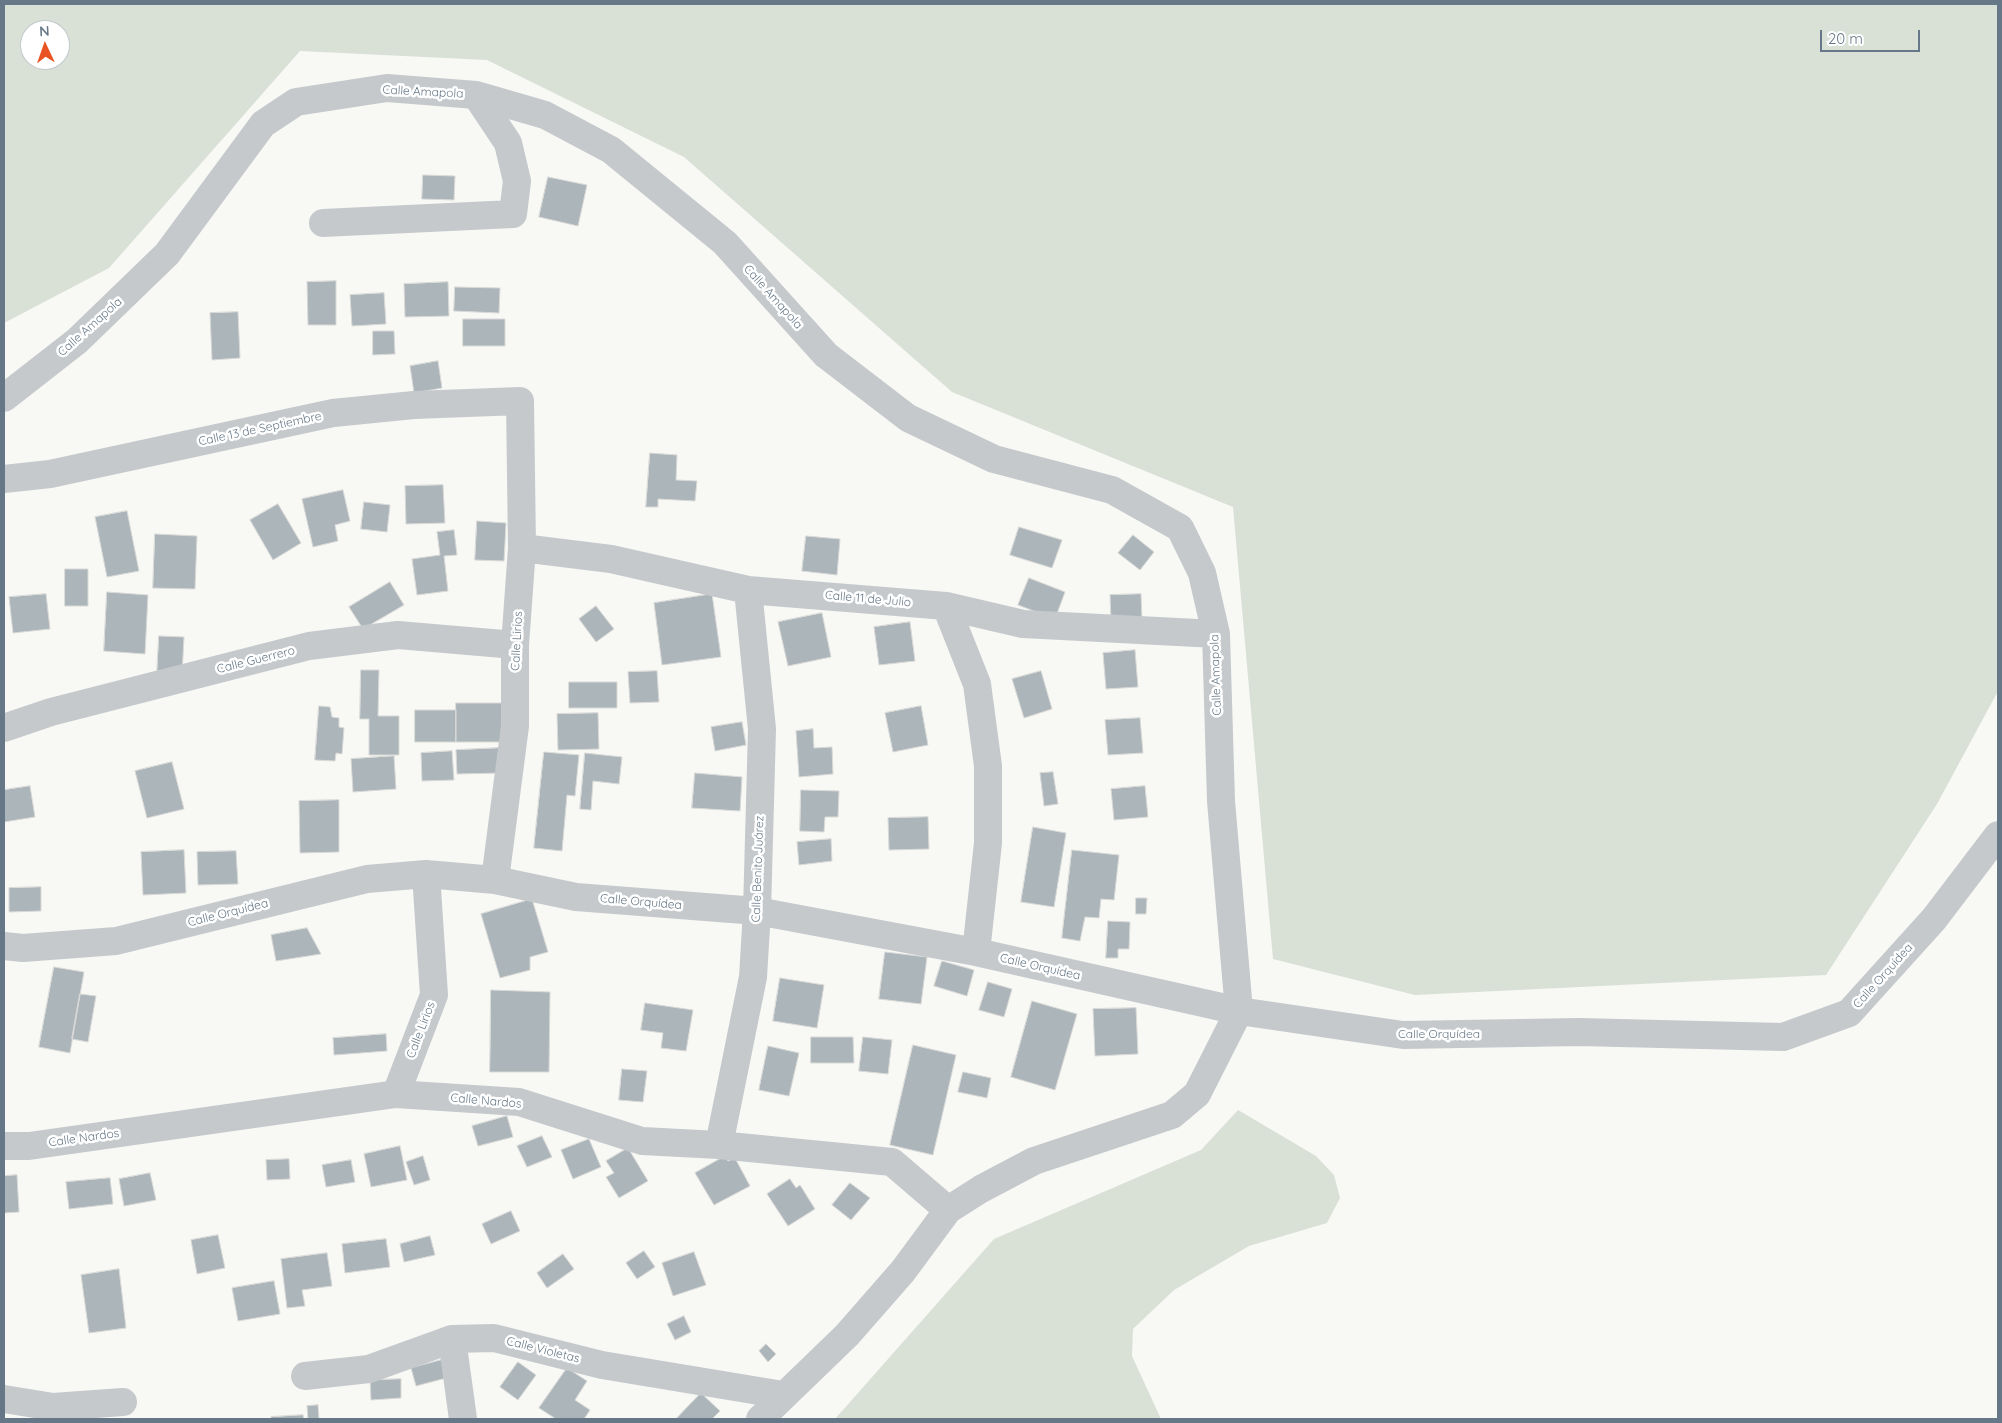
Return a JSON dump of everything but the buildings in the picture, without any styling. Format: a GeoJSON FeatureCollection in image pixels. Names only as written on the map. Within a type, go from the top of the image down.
{"type":"FeatureCollection","features":[{"type":"Feature","properties":{"kind":"street","name":"Calle Amapola"},"geometry":{"type":"LineString","coordinates":[[4,398],[77,341],[167,254],[263,124],[296,102],[386,88],[476,95],[545,115],[611,150],[725,243],[826,355],[908,418],[994,459],[1112,490],[1180,528],[1202,573],[1216,634],[1221,801],[1239,1011]]}},
{"type":"Feature","properties":{"kind":"street"},"geometry":{"type":"LineString","coordinates":[[323,223],[513,214],[516,181],[508,143],[476,95]]}},
{"type":"Feature","properties":{"kind":"street","name":"Calle 13 de Septiembre"},"geometry":{"type":"LineString","coordinates":[[4,479],[50,474],[333,413],[414,405],[520,401]]}},
{"type":"Feature","properties":{"kind":"street","name":"Calle Lirios"},"geometry":{"type":"LineString","coordinates":[[495,880],[515,726],[515,645],[522,548],[520,401]]}},
{"type":"Feature","properties":{"kind":"street","name":"Calle 11 de Julio"},"geometry":{"type":"LineString","coordinates":[[522,548],[611,559],[748,590],[946,606],[1023,624],[1216,634]]}},
{"type":"Feature","properties":{"kind":"street","name":"Calle Benito Juárez"},"geometry":{"type":"LineString","coordinates":[[720,1145],[753,977],[758,911],[762,728],[748,590]]}},
{"type":"Feature","properties":{"kind":"street"},"geometry":{"type":"LineString","coordinates":[[946,606],[977,684],[988,766],[988,843],[976,952]]}},
{"type":"Feature","properties":{"kind":"street","name":"Calle Guerrero"},"geometry":{"type":"LineString","coordinates":[[4,728],[51,712],[309,646],[398,635],[515,645]]}},
{"type":"Feature","properties":{"kind":"street","name":"Calle Orquídea"},"geometry":{"type":"LineString","coordinates":[[4,946],[23,948],[116,941],[366,879],[426,874],[495,880],[576,897],[758,911],[976,952],[1239,1011],[1403,1036],[1579,1032],[1783,1037],[1850,1013],[1934,919],[1998,835]]}},
{"type":"Feature","properties":{"kind":"street","name":"Calle Lirios"},"geometry":{"type":"LineString","coordinates":[[396,1094],[434,995],[426,874]]}},
{"type":"Feature","properties":{"kind":"street"},"geometry":{"type":"LineString","coordinates":[[760,1419],[783,1394],[847,1335],[903,1271],[948,1210],[981,1189],[1034,1161],[1172,1115],[1196,1094],[1239,1011]]}},
{"type":"Feature","properties":{"kind":"street","name":"Calle Nardos"},"geometry":{"type":"LineString","coordinates":[[4,1146],[29,1146],[396,1094],[519,1102],[642,1141],[720,1145],[892,1162],[948,1210]]}},
{"type":"Feature","properties":{"kind":"street","name":"Calle Violetas"},"geometry":{"type":"LineString","coordinates":[[305,1376],[369,1369],[452,1339],[494,1338],[602,1365],[783,1394]]}},
{"type":"Feature","properties":{"kind":"street"},"geometry":{"type":"LineString","coordinates":[[452,1339],[462,1419]]}},
{"type":"Feature","properties":{"kind":"street"},"geometry":{"type":"LineString","coordinates":[[4,1399],[53,1407],[123,1402]]}},
{"type":"Feature","properties":{"kind":"shaded area"},"geometry":{"type":"Polygon","coordinates":[[[4,4],[1998,4],[1998,691],[1937,804],[1826,975],[1415,995],[1273,959],[1233,507],[952,392],[684,157],[487,60],[300,51],[109,268],[4,323],[4,4]]]}},
{"type":"Feature","properties":{"kind":"shaded area"},"geometry":{"type":"Polygon","coordinates":[[[1238,1110],[1316,1156],[1334,1175],[1340,1198],[1327,1223],[1249,1246],[1174,1290],[1133,1329],[1132,1356],[1161,1419],[835,1419],[994,1239],[1201,1150],[1238,1110]]]}}]}
